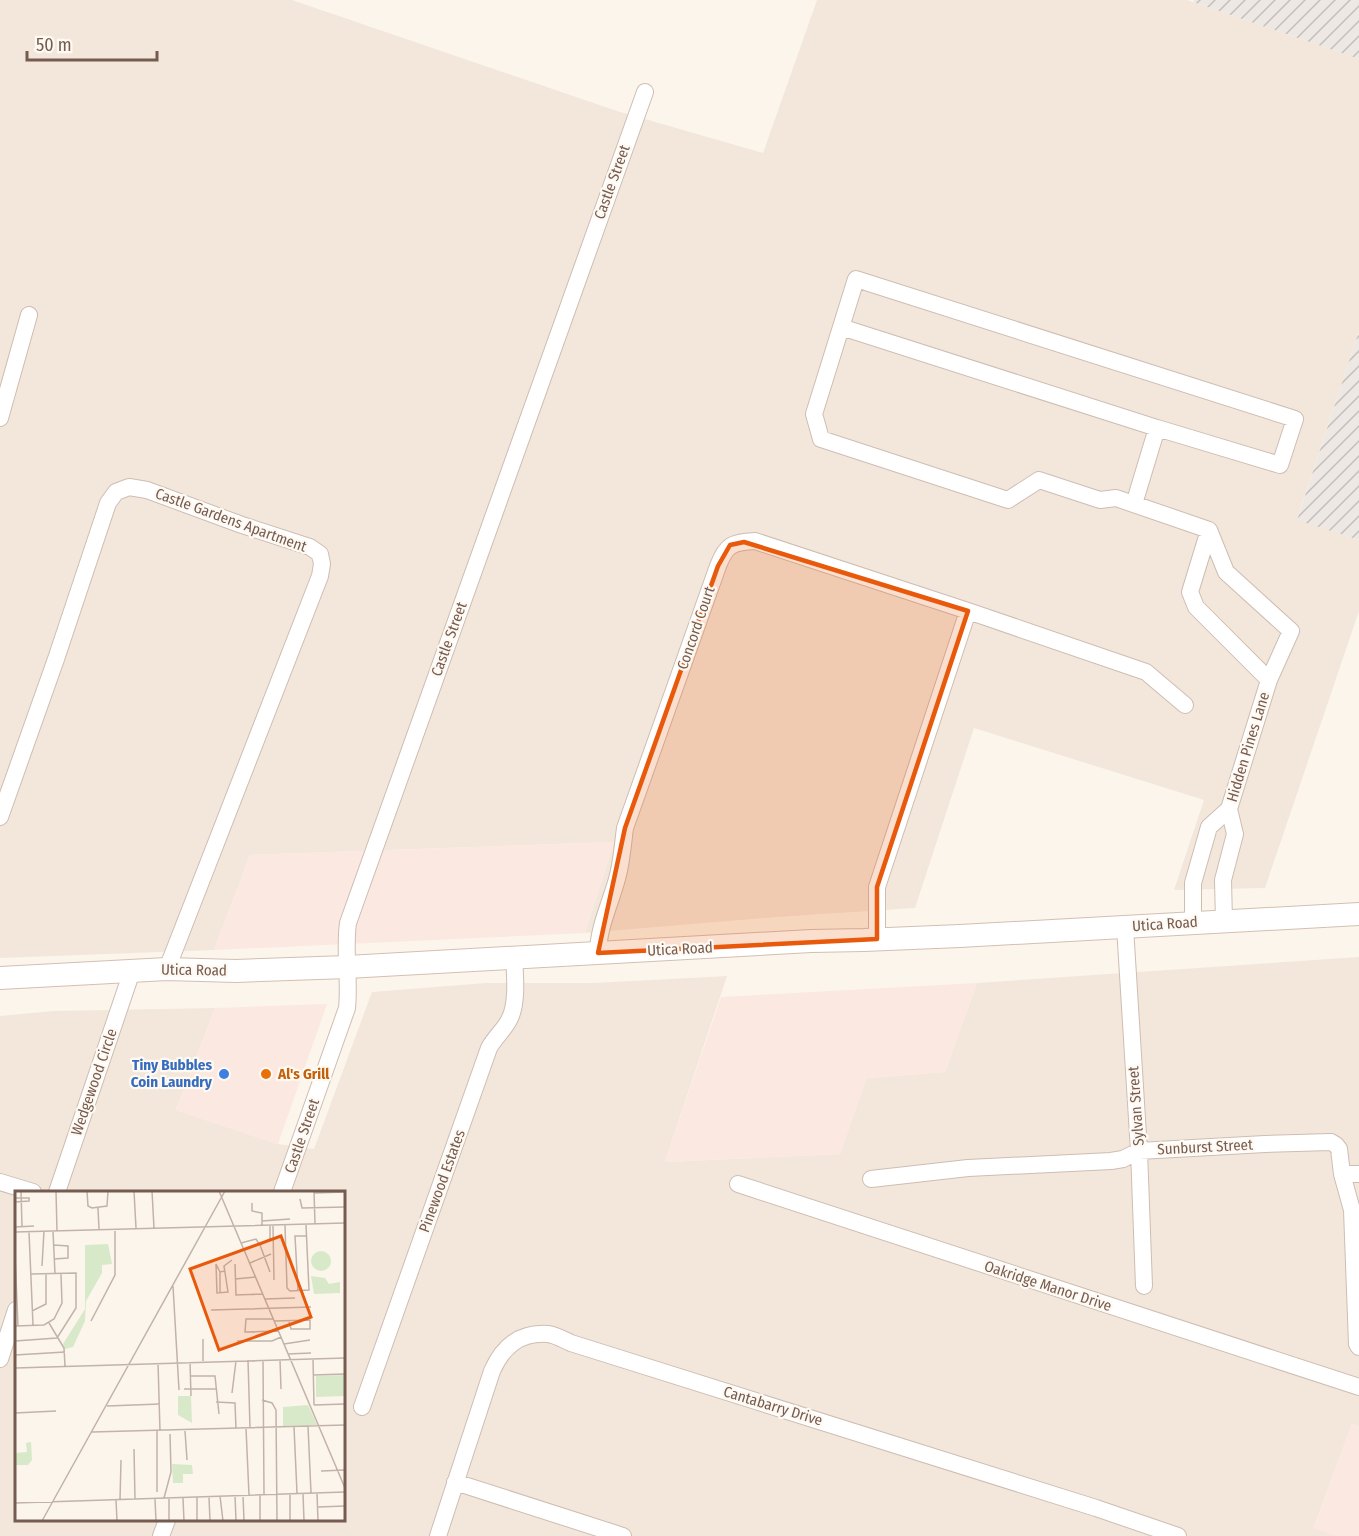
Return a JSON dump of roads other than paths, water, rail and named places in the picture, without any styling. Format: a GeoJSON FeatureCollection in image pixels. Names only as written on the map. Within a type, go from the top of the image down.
{"type":"FeatureCollection","features":[{"type":"Feature","properties":{"kind":"main road","name":"Utica Road"},"geometry":{"type":"LineString","coordinates":[[0,978],[167,969],[236,971],[347,967],[1359,914]]}},
{"type":"Feature","properties":{"kind":"street","name":"Castle Street"},"geometry":{"type":"LineString","coordinates":[[282,1191],[347,1008],[349,995],[346,934],[348,923],[645,92]]}},
{"type":"Feature","properties":{"kind":"street"},"geometry":{"type":"LineString","coordinates":[[841,327],[1280,465],[1294,419],[856,279],[841,327],[814,414],[820,439],[1008,500],[1039,480],[1100,500],[1116,498],[1209,530],[1226,572],[1291,631],[1269,680]]}},
{"type":"Feature","properties":{"kind":"street"},"geometry":{"type":"LineString","coordinates":[[0,418],[29,315]]}},
{"type":"Feature","properties":{"kind":"street"},"geometry":{"type":"LineString","coordinates":[[1134,504],[1157,428]]}},
{"type":"Feature","properties":{"kind":"street","name":"Castle Gardens Apartment"},"geometry":{"type":"LineString","coordinates":[[0,817],[108,503],[116,492],[129,487],[147,490],[310,547],[320,554],[322,564],[320,576],[167,969]]}},
{"type":"Feature","properties":{"kind":"street","name":"Hidden Pines Lane"},"geometry":{"type":"LineString","coordinates":[[1209,530],[1190,592],[1196,607],[1269,680],[1229,809],[1235,834],[1223,880],[1224,921]]}},
{"type":"Feature","properties":{"kind":"street","name":"Concord Court"},"geometry":{"type":"LineString","coordinates":[[598,953],[600,935],[618,875],[625,828],[718,566],[723,553],[730,545],[755,541],[1146,672],[1185,705]]}},
{"type":"Feature","properties":{"kind":"street"},"geometry":{"type":"LineString","coordinates":[[877,939],[877,887],[968,611]]}},
{"type":"Feature","properties":{"kind":"street","name":"Hidden Pines Lane"},"geometry":{"type":"LineString","coordinates":[[1193,922],[1193,883],[1209,827],[1229,809]]}},
{"type":"Feature","properties":{"kind":"street","name":"Sylvan Street"},"geometry":{"type":"LineString","coordinates":[[1125,927],[1144,1286]]}},
{"type":"Feature","properties":{"kind":"street","name":"Pinewood Estates"},"geometry":{"type":"LineString","coordinates":[[362,1407],[489,1048],[510,1018],[513,1009],[514,957]]}},
{"type":"Feature","properties":{"kind":"street","name":"Wedgewood Circle"},"geometry":{"type":"LineString","coordinates":[[57,1191],[132,971]]}},
{"type":"Feature","properties":{"kind":"street","name":"Sunburst Street"},"geometry":{"type":"LineString","coordinates":[[871,1179],[968,1168],[1111,1161],[1123,1159],[1138,1151],[1331,1143],[1339,1149],[1351,1174],[1356,1334],[1359,1347]]}},
{"type":"Feature","properties":{"kind":"street"},"geometry":{"type":"LineString","coordinates":[[0,1182],[30,1191]]}},
{"type":"Feature","properties":{"kind":"street","name":"Oakridge Manor Drive"},"geometry":{"type":"LineString","coordinates":[[738,1184],[1359,1387]]}},
{"type":"Feature","properties":{"kind":"street"},"geometry":{"type":"LineString","coordinates":[[0,1359],[15,1313]]}},
{"type":"Feature","properties":{"kind":"street","name":"Cantabarry Drive"},"geometry":{"type":"LineString","coordinates":[[438,1536],[497,1358],[507,1347],[526,1336],[550,1334],[571,1343],[1096,1508],[1178,1536]]}},
{"type":"Feature","properties":{"kind":"street"},"geometry":{"type":"LineString","coordinates":[[455,1482],[623,1536]]}},
{"type":"Feature","properties":{"kind":"street"},"geometry":{"type":"LineString","coordinates":[[161,1536],[167,1521]]}},
{"type":"Feature","properties":{"kind":"place","name":"Tiny Bubbles Coin Laundry"},"geometry":{"type":"Point","coordinates":[224,1074]}},
{"type":"Feature","properties":{"kind":"place","name":"Al's Grill"},"geometry":{"type":"Point","coordinates":[266,1074]}}]}
